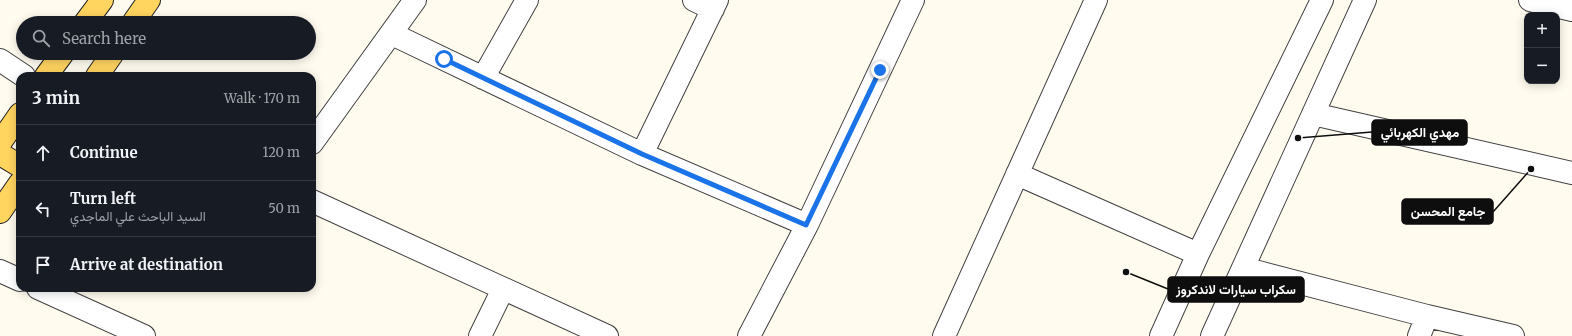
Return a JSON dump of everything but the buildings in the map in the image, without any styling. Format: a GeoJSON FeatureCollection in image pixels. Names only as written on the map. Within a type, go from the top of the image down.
{"type":"FeatureCollection","features":[{"type":"Feature","properties":{"kind":"main road"},"geometry":{"type":"LineString","coordinates":[[90,16],[102,0]]}},
{"type":"Feature","properties":{"kind":"main road"},"geometry":{"type":"LineString","coordinates":[[138,16],[149,0]]}},
{"type":"Feature","properties":{"kind":"main road"},"geometry":{"type":"LineString","coordinates":[[49,72],[58,60]]}},
{"type":"Feature","properties":{"kind":"main road"},"geometry":{"type":"LineString","coordinates":[[100,72],[108,60]]}},
{"type":"Feature","properties":{"kind":"main road"},"geometry":{"type":"LineString","coordinates":[[0,143],[16,120]]}},
{"type":"Feature","properties":{"kind":"main road"},"geometry":{"type":"LineString","coordinates":[[0,154],[16,164]]}},
{"type":"Feature","properties":{"kind":"main road"},"geometry":{"type":"LineString","coordinates":[[0,212],[16,189]]}},
{"type":"Feature","properties":{"kind":"street"},"geometry":{"type":"LineString","coordinates":[[316,138],[415,0]]}},
{"type":"Feature","properties":{"kind":"street"},"geometry":{"type":"LineString","coordinates":[[482,78],[527,0]]}},
{"type":"Feature","properties":{"kind":"street"},"geometry":{"type":"LineString","coordinates":[[749,336],[806,225],[913,0]]}},
{"type":"Feature","properties":{"kind":"street"},"geometry":{"type":"LineString","coordinates":[[944,336],[1096,0]]}},
{"type":"Feature","properties":{"kind":"street"},"geometry":{"type":"LineString","coordinates":[[1161,336],[1198,254],[1322,0]]}},
{"type":"Feature","properties":{"kind":"street"},"geometry":{"type":"LineString","coordinates":[[1212,336],[1366,0]]}},
{"type":"Feature","properties":{"kind":"street"},"geometry":{"type":"LineString","coordinates":[[1530,0],[1572,10]]}},
{"type":"Feature","properties":{"kind":"street"},"geometry":{"type":"LineString","coordinates":[[642,154],[708,3]]}},
{"type":"Feature","properties":{"kind":"street"},"geometry":{"type":"LineString","coordinates":[[392,34],[642,154],[806,225]]}},
{"type":"Feature","properties":{"kind":"street"},"geometry":{"type":"LineString","coordinates":[[0,60],[18,72]]}},
{"type":"Feature","properties":{"kind":"street"},"geometry":{"type":"LineString","coordinates":[[1313,114],[1572,173]]}},
{"type":"Feature","properties":{"kind":"street"},"geometry":{"type":"LineString","coordinates":[[1018,174],[1198,254]]}},
{"type":"Feature","properties":{"kind":"street"},"geometry":{"type":"LineString","coordinates":[[316,203],[607,336]]}},
{"type":"Feature","properties":{"kind":"street"},"geometry":{"type":"LineString","coordinates":[[1243,268],[1427,316],[1513,336]]}},
{"type":"Feature","properties":{"kind":"street"},"geometry":{"type":"LineString","coordinates":[[0,271],[16,278]]}},
{"type":"Feature","properties":{"kind":"street"},"geometry":{"type":"LineString","coordinates":[[480,336],[503,289]]}},
{"type":"Feature","properties":{"kind":"street"},"geometry":{"type":"LineString","coordinates":[[47,292],[144,336]]}},
{"type":"Feature","properties":{"kind":"street"},"geometry":{"type":"LineString","coordinates":[[1419,336],[1427,316]]}},
{"type":"Feature","properties":{"kind":"place","name":"مهدي الكهربائي"},"geometry":{"type":"Point","coordinates":[1298,138]}},
{"type":"Feature","properties":{"kind":"place","name":"جامع المحسن"},"geometry":{"type":"Point","coordinates":[1531,169]}},
{"type":"Feature","properties":{"kind":"place","name":"سكراب سيارات لاندكروز"},"geometry":{"type":"Point","coordinates":[1126,272]}},
{"type":"Feature","properties":{"kind":"route"},"geometry":{"type":"LineString","coordinates":[[444,59],[642,154],[806,225],[880,70]]}}]}
